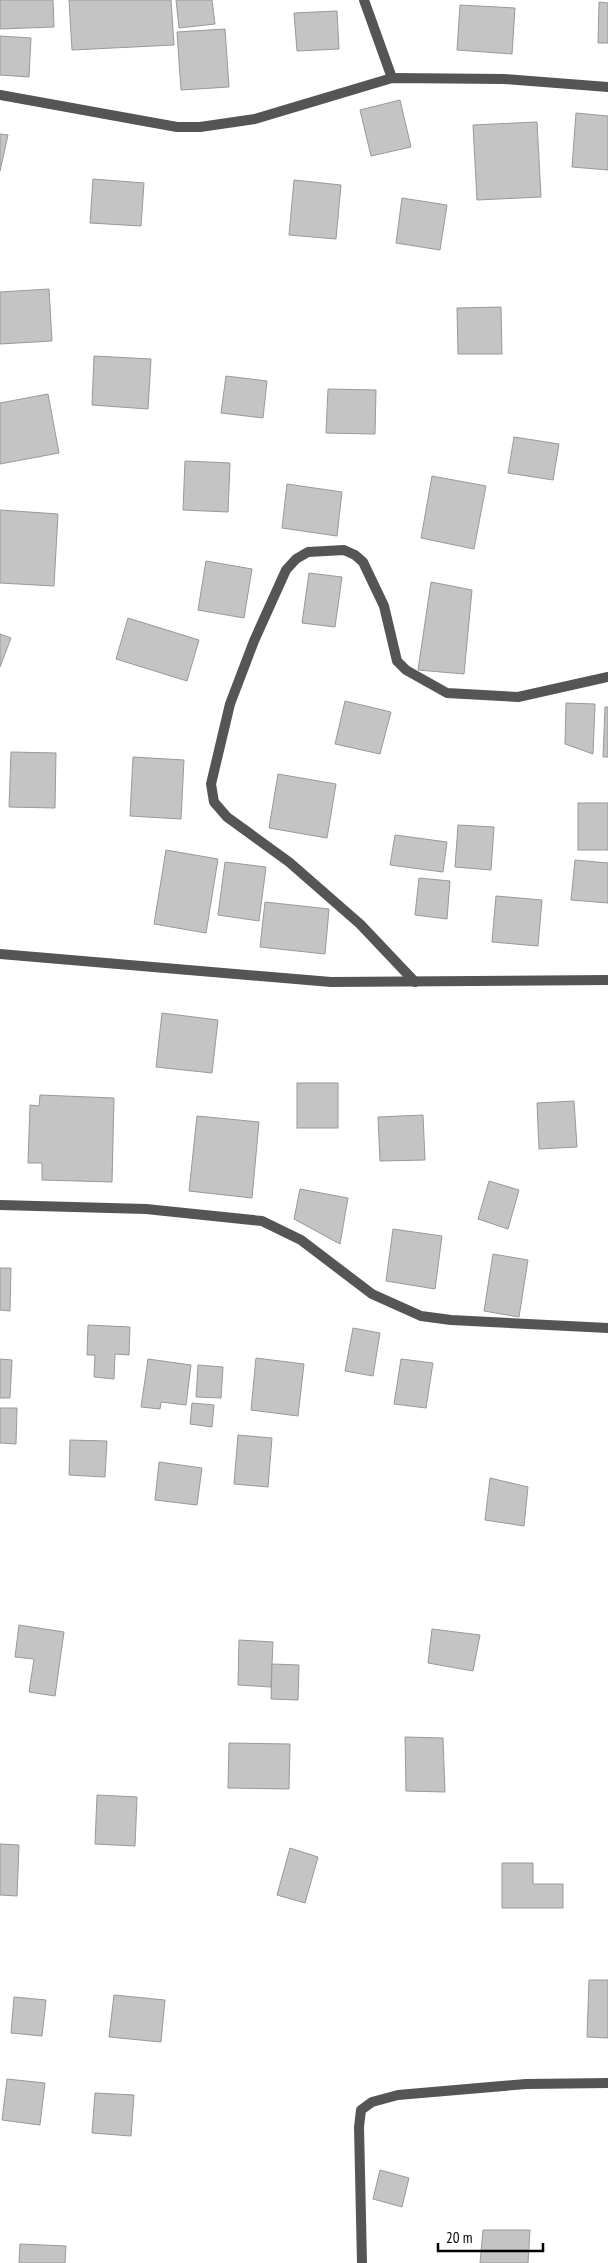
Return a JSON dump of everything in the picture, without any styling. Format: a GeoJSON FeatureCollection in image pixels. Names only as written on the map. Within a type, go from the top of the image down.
{"type":"FeatureCollection","features":[{"type":"Feature","properties":{"kind":"street"},"geometry":{"type":"LineString","coordinates":[[364,0],[392,78]]}},
{"type":"Feature","properties":{"kind":"street"},"geometry":{"type":"LineString","coordinates":[[0,95],[177,127],[200,127],[255,119],[392,78],[504,80],[608,86]]}},
{"type":"Feature","properties":{"kind":"street"},"geometry":{"type":"LineString","coordinates":[[415,982],[360,924],[289,862],[227,817],[214,802],[211,784],[230,704],[254,641],[286,570],[296,559],[308,552],[344,550],[355,555],[363,562],[384,606],[397,661],[406,670],[447,693],[518,697],[608,677]]}},
{"type":"Feature","properties":{"kind":"street"},"geometry":{"type":"LineString","coordinates":[[0,954],[331,982],[608,980]]}},
{"type":"Feature","properties":{"kind":"street"},"geometry":{"type":"LineString","coordinates":[[0,1205],[146,1209],[262,1221],[301,1240],[372,1294],[421,1316],[451,1320],[608,1328]]}},
{"type":"Feature","properties":{"kind":"street"},"geometry":{"type":"LineString","coordinates":[[362,2263],[359,2127],[361,2110],[372,2102],[398,2095],[526,2084],[608,2083]]}},
{"type":"Feature","properties":{"kind":"building"},"geometry":{"type":"Polygon","coordinates":[[[0,0],[53,0],[54,27],[0,29],[0,0]]]}},
{"type":"Feature","properties":{"kind":"building"},"geometry":{"type":"Polygon","coordinates":[[[69,0],[171,0],[174,45],[72,50],[69,0]]]}},
{"type":"Feature","properties":{"kind":"building"},"geometry":{"type":"Polygon","coordinates":[[[176,0],[212,0],[215,24],[179,28],[176,0]]]}},
{"type":"Feature","properties":{"kind":"building"},"geometry":{"type":"Polygon","coordinates":[[[599,2],[608,3],[608,43],[598,43],[599,2]]]}},
{"type":"Feature","properties":{"kind":"building"},"geometry":{"type":"Polygon","coordinates":[[[460,5],[515,8],[512,54],[457,50],[460,5]]]}},
{"type":"Feature","properties":{"kind":"building"},"geometry":{"type":"Polygon","coordinates":[[[337,11],[339,49],[297,51],[294,13],[337,11]]]}},
{"type":"Feature","properties":{"kind":"building"},"geometry":{"type":"Polygon","coordinates":[[[225,29],[229,87],[181,90],[177,32],[225,29]]]}},
{"type":"Feature","properties":{"kind":"building"},"geometry":{"type":"Polygon","coordinates":[[[0,36],[31,38],[29,77],[0,75],[0,36]]]}},
{"type":"Feature","properties":{"kind":"building"},"geometry":{"type":"Polygon","coordinates":[[[400,100],[411,147],[371,156],[360,110],[400,100]]]}},
{"type":"Feature","properties":{"kind":"building"},"geometry":{"type":"Polygon","coordinates":[[[576,113],[608,116],[608,170],[572,167],[576,113]]]}},
{"type":"Feature","properties":{"kind":"building"},"geometry":{"type":"Polygon","coordinates":[[[537,122],[541,197],[477,200],[473,125],[537,122]]]}},
{"type":"Feature","properties":{"kind":"building"},"geometry":{"type":"Polygon","coordinates":[[[0,134],[8,135],[0,171],[0,134]]]}},
{"type":"Feature","properties":{"kind":"building"},"geometry":{"type":"Polygon","coordinates":[[[93,179],[144,183],[141,226],[90,223],[93,179]]]}},
{"type":"Feature","properties":{"kind":"building"},"geometry":{"type":"Polygon","coordinates":[[[294,180],[341,185],[336,239],[289,235],[294,180]]]}},
{"type":"Feature","properties":{"kind":"building"},"geometry":{"type":"Polygon","coordinates":[[[402,198],[447,205],[440,250],[396,243],[402,198]]]}},
{"type":"Feature","properties":{"kind":"building"},"geometry":{"type":"Polygon","coordinates":[[[49,289],[52,341],[0,344],[0,292],[49,289]]]}},
{"type":"Feature","properties":{"kind":"building"},"geometry":{"type":"Polygon","coordinates":[[[501,307],[502,354],[458,354],[457,308],[501,307]]]}},
{"type":"Feature","properties":{"kind":"building"},"geometry":{"type":"Polygon","coordinates":[[[94,356],[151,359],[148,409],[92,405],[94,356]]]}},
{"type":"Feature","properties":{"kind":"building"},"geometry":{"type":"Polygon","coordinates":[[[226,376],[267,381],[263,418],[221,413],[226,376]]]}},
{"type":"Feature","properties":{"kind":"building"},"geometry":{"type":"Polygon","coordinates":[[[328,389],[376,390],[375,434],[326,433],[328,389]]]}},
{"type":"Feature","properties":{"kind":"building"},"geometry":{"type":"Polygon","coordinates":[[[48,394],[59,453],[0,464],[0,403],[48,394]]]}},
{"type":"Feature","properties":{"kind":"building"},"geometry":{"type":"Polygon","coordinates":[[[514,437],[559,444],[553,480],[508,473],[514,437]]]}},
{"type":"Feature","properties":{"kind":"building"},"geometry":{"type":"Polygon","coordinates":[[[185,461],[230,463],[228,512],[183,510],[185,461]]]}},
{"type":"Feature","properties":{"kind":"building"},"geometry":{"type":"Polygon","coordinates":[[[432,476],[486,486],[474,549],[421,538],[432,476]]]}},
{"type":"Feature","properties":{"kind":"building"},"geometry":{"type":"Polygon","coordinates":[[[287,484],[342,492],[337,536],[282,528],[287,484]]]}},
{"type":"Feature","properties":{"kind":"building"},"geometry":{"type":"Polygon","coordinates":[[[0,510],[58,514],[54,586],[0,583],[0,510]]]}},
{"type":"Feature","properties":{"kind":"building"},"geometry":{"type":"Polygon","coordinates":[[[206,561],[252,569],[244,618],[198,610],[206,561]]]}},
{"type":"Feature","properties":{"kind":"building"},"geometry":{"type":"Polygon","coordinates":[[[309,573],[342,577],[335,627],[302,623],[309,573]]]}},
{"type":"Feature","properties":{"kind":"building"},"geometry":{"type":"Polygon","coordinates":[[[431,582],[472,590],[464,674],[418,670],[431,582]]]}},
{"type":"Feature","properties":{"kind":"building"},"geometry":{"type":"Polygon","coordinates":[[[128,618],[199,640],[187,681],[116,659],[128,618]]]}},
{"type":"Feature","properties":{"kind":"building"},"geometry":{"type":"Polygon","coordinates":[[[0,634],[11,638],[0,667],[0,634]]]}},
{"type":"Feature","properties":{"kind":"building"},"geometry":{"type":"Polygon","coordinates":[[[345,701],[391,712],[380,754],[335,744],[345,701]]]}},
{"type":"Feature","properties":{"kind":"building"},"geometry":{"type":"Polygon","coordinates":[[[566,703],[595,704],[593,754],[565,744],[566,703]]]}},
{"type":"Feature","properties":{"kind":"building"},"geometry":{"type":"Polygon","coordinates":[[[605,707],[608,707],[608,757],[603,757],[605,707]]]}},
{"type":"Feature","properties":{"kind":"building"},"geometry":{"type":"Polygon","coordinates":[[[11,752],[56,753],[55,808],[9,807],[11,752]]]}},
{"type":"Feature","properties":{"kind":"building"},"geometry":{"type":"Polygon","coordinates":[[[133,757],[184,760],[181,819],[130,816],[133,757]]]}},
{"type":"Feature","properties":{"kind":"building"},"geometry":{"type":"Polygon","coordinates":[[[278,774],[336,784],[327,838],[269,828],[278,774]]]}},
{"type":"Feature","properties":{"kind":"building"},"geometry":{"type":"Polygon","coordinates":[[[578,803],[608,803],[608,850],[578,850],[578,803]]]}},
{"type":"Feature","properties":{"kind":"building"},"geometry":{"type":"Polygon","coordinates":[[[458,825],[494,827],[491,870],[455,867],[458,825]]]}},
{"type":"Feature","properties":{"kind":"building"},"geometry":{"type":"Polygon","coordinates":[[[395,835],[447,842],[443,872],[390,865],[395,835]]]}},
{"type":"Feature","properties":{"kind":"building"},"geometry":{"type":"Polygon","coordinates":[[[166,850],[218,859],[206,933],[154,924],[166,850]]]}},
{"type":"Feature","properties":{"kind":"building"},"geometry":{"type":"Polygon","coordinates":[[[575,860],[608,863],[608,903],[571,900],[575,860]]]}},
{"type":"Feature","properties":{"kind":"building"},"geometry":{"type":"Polygon","coordinates":[[[225,862],[266,867],[259,921],[218,915],[225,862]]]}},
{"type":"Feature","properties":{"kind":"building"},"geometry":{"type":"Polygon","coordinates":[[[419,878],[450,881],[447,919],[415,915],[419,878]]]}},
{"type":"Feature","properties":{"kind":"building"},"geometry":{"type":"Polygon","coordinates":[[[496,896],[542,900],[538,946],[492,942],[496,896]]]}},
{"type":"Feature","properties":{"kind":"building"},"geometry":{"type":"Polygon","coordinates":[[[265,902],[329,909],[325,954],[260,947],[265,902]]]}},
{"type":"Feature","properties":{"kind":"building"},"geometry":{"type":"Polygon","coordinates":[[[162,1013],[218,1020],[212,1073],[156,1067],[162,1013]]]}},
{"type":"Feature","properties":{"kind":"building"},"geometry":{"type":"Polygon","coordinates":[[[297,1083],[338,1083],[338,1128],[297,1128],[297,1083]]]}},
{"type":"Feature","properties":{"kind":"building"},"geometry":{"type":"Polygon","coordinates":[[[40,1095],[114,1098],[112,1182],[42,1180],[42,1163],[28,1163],[30,1105],[39,1106],[40,1095]]]}},
{"type":"Feature","properties":{"kind":"building"},"geometry":{"type":"Polygon","coordinates":[[[574,1101],[577,1147],[539,1149],[537,1103],[574,1101]]]}},
{"type":"Feature","properties":{"kind":"building"},"geometry":{"type":"Polygon","coordinates":[[[423,1115],[425,1160],[380,1161],[378,1117],[423,1115]]]}},
{"type":"Feature","properties":{"kind":"building"},"geometry":{"type":"Polygon","coordinates":[[[197,1116],[259,1122],[252,1198],[189,1191],[197,1116]]]}},
{"type":"Feature","properties":{"kind":"building"},"geometry":{"type":"Polygon","coordinates":[[[489,1181],[519,1190],[508,1229],[478,1219],[489,1181]]]}},
{"type":"Feature","properties":{"kind":"building"},"geometry":{"type":"Polygon","coordinates":[[[300,1189],[348,1198],[340,1244],[294,1219],[300,1189]]]}},
{"type":"Feature","properties":{"kind":"building"},"geometry":{"type":"Polygon","coordinates":[[[393,1229],[442,1236],[435,1289],[386,1281],[393,1229]]]}},
{"type":"Feature","properties":{"kind":"building"},"geometry":{"type":"Polygon","coordinates":[[[493,1254],[528,1260],[519,1317],[484,1311],[493,1254]]]}},
{"type":"Feature","properties":{"kind":"building"},"geometry":{"type":"Polygon","coordinates":[[[0,1268],[11,1268],[10,1311],[0,1310],[0,1268]]]}},
{"type":"Feature","properties":{"kind":"building"},"geometry":{"type":"Polygon","coordinates":[[[88,1325],[130,1327],[129,1355],[115,1354],[114,1379],[94,1377],[95,1355],[87,1355],[88,1325]]]}},
{"type":"Feature","properties":{"kind":"building"},"geometry":{"type":"Polygon","coordinates":[[[353,1328],[380,1333],[373,1376],[345,1371],[353,1328]]]}},
{"type":"Feature","properties":{"kind":"building"},"geometry":{"type":"Polygon","coordinates":[[[256,1358],[304,1364],[298,1416],[251,1410],[256,1358]]]}},
{"type":"Feature","properties":{"kind":"building"},"geometry":{"type":"Polygon","coordinates":[[[0,1359],[12,1360],[10,1398],[0,1398],[0,1359]]]}},
{"type":"Feature","properties":{"kind":"building"},"geometry":{"type":"Polygon","coordinates":[[[148,1359],[191,1365],[186,1405],[161,1402],[160,1409],[141,1407],[148,1359]]]}},
{"type":"Feature","properties":{"kind":"building"},"geometry":{"type":"Polygon","coordinates":[[[401,1359],[433,1363],[426,1408],[394,1404],[401,1359]]]}},
{"type":"Feature","properties":{"kind":"building"},"geometry":{"type":"Polygon","coordinates":[[[198,1365],[223,1367],[221,1398],[196,1397],[198,1365]]]}},
{"type":"Feature","properties":{"kind":"building"},"geometry":{"type":"Polygon","coordinates":[[[192,1403],[214,1405],[212,1427],[190,1424],[192,1403]]]}},
{"type":"Feature","properties":{"kind":"building"},"geometry":{"type":"Polygon","coordinates":[[[0,1408],[17,1408],[16,1444],[0,1443],[0,1408]]]}},
{"type":"Feature","properties":{"kind":"building"},"geometry":{"type":"Polygon","coordinates":[[[238,1435],[272,1438],[268,1487],[234,1484],[238,1435]]]}},
{"type":"Feature","properties":{"kind":"building"},"geometry":{"type":"Polygon","coordinates":[[[70,1440],[107,1441],[105,1477],[69,1475],[70,1440]]]}},
{"type":"Feature","properties":{"kind":"building"},"geometry":{"type":"Polygon","coordinates":[[[159,1462],[202,1468],[197,1505],[155,1500],[159,1462]]]}},
{"type":"Feature","properties":{"kind":"building"},"geometry":{"type":"Polygon","coordinates":[[[490,1478],[528,1487],[524,1526],[485,1520],[490,1478]]]}},
{"type":"Feature","properties":{"kind":"building"},"geometry":{"type":"Polygon","coordinates":[[[19,1625],[64,1632],[55,1696],[29,1692],[34,1659],[15,1657],[19,1625]]]}},
{"type":"Feature","properties":{"kind":"building"},"geometry":{"type":"Polygon","coordinates":[[[432,1629],[480,1635],[473,1671],[428,1663],[432,1629]]]}},
{"type":"Feature","properties":{"kind":"building"},"geometry":{"type":"Polygon","coordinates":[[[239,1640],[273,1642],[271,1687],[238,1685],[239,1640]]]}},
{"type":"Feature","properties":{"kind":"building"},"geometry":{"type":"Polygon","coordinates":[[[272,1664],[299,1665],[298,1700],[271,1699],[272,1664]]]}},
{"type":"Feature","properties":{"kind":"building"},"geometry":{"type":"Polygon","coordinates":[[[405,1737],[443,1738],[445,1792],[406,1791],[405,1737]]]}},
{"type":"Feature","properties":{"kind":"building"},"geometry":{"type":"Polygon","coordinates":[[[229,1743],[290,1744],[289,1789],[228,1788],[229,1743]]]}},
{"type":"Feature","properties":{"kind":"building"},"geometry":{"type":"Polygon","coordinates":[[[97,1795],[137,1797],[135,1846],[95,1844],[97,1795]]]}},
{"type":"Feature","properties":{"kind":"building"},"geometry":{"type":"Polygon","coordinates":[[[0,1844],[19,1845],[17,1896],[0,1895],[0,1844]]]}},
{"type":"Feature","properties":{"kind":"building"},"geometry":{"type":"Polygon","coordinates":[[[290,1848],[318,1857],[305,1903],[277,1895],[290,1848]]]}},
{"type":"Feature","properties":{"kind":"building"},"geometry":{"type":"Polygon","coordinates":[[[502,1863],[533,1863],[533,1884],[563,1884],[563,1908],[502,1908],[502,1863]]]}},
{"type":"Feature","properties":{"kind":"building"},"geometry":{"type":"Polygon","coordinates":[[[589,1980],[608,1980],[608,2038],[587,2037],[589,1980]]]}},
{"type":"Feature","properties":{"kind":"building"},"geometry":{"type":"Polygon","coordinates":[[[114,1995],[165,2000],[161,2042],[109,2037],[114,1995]]]}},
{"type":"Feature","properties":{"kind":"building"},"geometry":{"type":"Polygon","coordinates":[[[14,1997],[46,2000],[42,2036],[11,2033],[14,1997]]]}},
{"type":"Feature","properties":{"kind":"building"},"geometry":{"type":"Polygon","coordinates":[[[7,2079],[45,2083],[40,2125],[2,2120],[7,2079]]]}},
{"type":"Feature","properties":{"kind":"building"},"geometry":{"type":"Polygon","coordinates":[[[95,2093],[134,2095],[131,2136],[92,2133],[95,2093]]]}},
{"type":"Feature","properties":{"kind":"building"},"geometry":{"type":"Polygon","coordinates":[[[380,2170],[409,2178],[402,2207],[373,2199],[380,2170]]]}},
{"type":"Feature","properties":{"kind":"building"},"geometry":{"type":"Polygon","coordinates":[[[483,2230],[530,2230],[528,2263],[480,2263],[483,2230]]]}},
{"type":"Feature","properties":{"kind":"building"},"geometry":{"type":"Polygon","coordinates":[[[20,2244],[66,2246],[65,2263],[19,2263],[20,2244]]]}}]}
